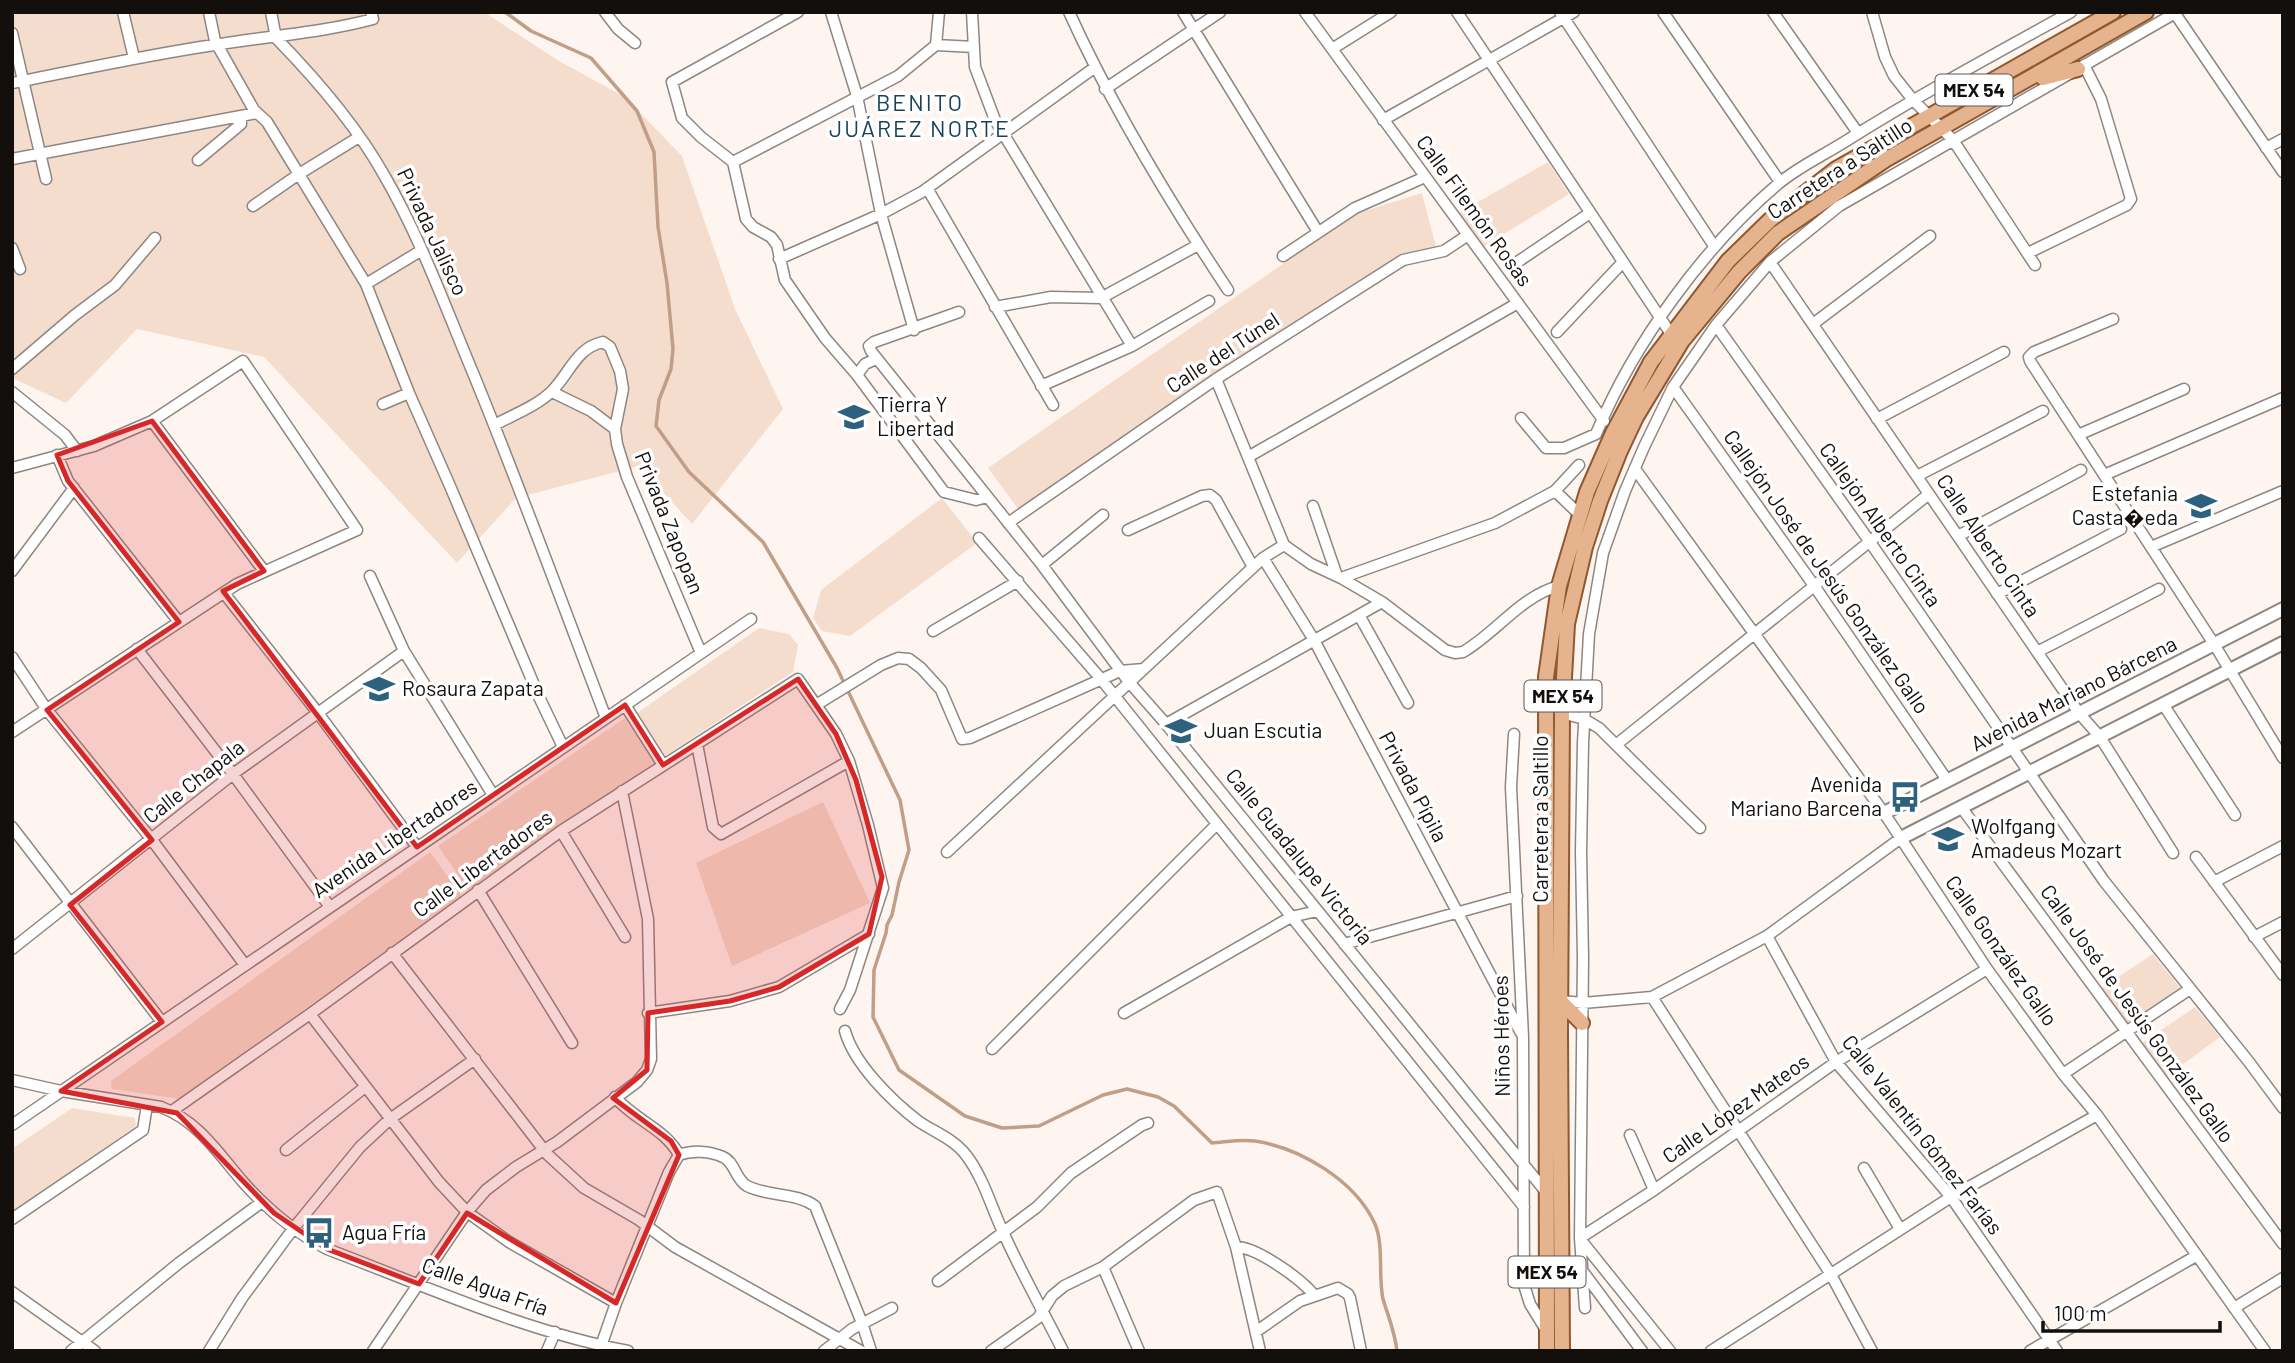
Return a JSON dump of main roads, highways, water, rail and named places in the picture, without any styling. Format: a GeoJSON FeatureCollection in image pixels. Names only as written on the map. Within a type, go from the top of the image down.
{"type":"FeatureCollection","features":[{"type":"Feature","properties":{"kind":"main road","name":"Carretera a Saltillo"},"geometry":{"type":"LineString","coordinates":[[1547,1351],[1546,677],[1559,586],[1587,492],[1613,433],[1651,362],[1728,261],[1770,220],[1836,169],[2113,12]]}},
{"type":"Feature","properties":{"kind":"main road","name":"Carretera a Saltillo"},"geometry":{"type":"LineString","coordinates":[[1562,1351],[1562,713],[1567,624],[1574,587],[1600,501],[1636,417],[1682,341],[1739,272],[1778,233],[1835,201],[1885,160],[2146,12]]}},
{"type":"Feature","properties":{"kind":"main road"},"geometry":{"type":"LineString","coordinates":[[2024,82],[2081,67]]}},
{"type":"Feature","properties":{"kind":"main road"},"geometry":{"type":"LineString","coordinates":[[1561,1001],[1582,1024]]}},
{"type":"Feature","properties":{"kind":"waterway"},"geometry":{"type":"LineString","coordinates":[[505,12],[531,31],[591,58],[637,111],[654,152],[658,227],[673,349],[671,369],[659,400],[656,426],[689,472],[763,542],[837,668],[900,800],[909,850],[874,970],[873,1017],[899,1070],[965,1116],[1002,1128],[1039,1126],[1103,1095],[1127,1089],[1158,1097],[1174,1106],[1212,1143],[1255,1141],[1307,1159],[1340,1180],[1354,1193],[1375,1224],[1379,1241],[1383,1299],[1397,1351]]}},
{"type":"Feature","properties":{"kind":"place","name":"Tierra Y Libertad"},"geometry":{"type":"Point","coordinates":[854,417]}},
{"type":"Feature","properties":{"kind":"place","name":"Estefania Casta�eda"},"geometry":{"type":"Point","coordinates":[2201,506]}},
{"type":"Feature","properties":{"kind":"place","name":"Rosaura Zapata"},"geometry":{"type":"Point","coordinates":[379,689]}},
{"type":"Feature","properties":{"kind":"place","name":"Juan Escutia"},"geometry":{"type":"Point","coordinates":[1181,731]}},
{"type":"Feature","properties":{"kind":"place","name":"Avenida Mariano Barcena"},"geometry":{"type":"Point","coordinates":[1905,797]}},
{"type":"Feature","properties":{"kind":"place","name":"Wolfgang Amadeus Mozart"},"geometry":{"type":"Point","coordinates":[1948,839]}},
{"type":"Feature","properties":{"kind":"place","name":"Agua Fría"},"geometry":{"type":"Point","coordinates":[319,1233]}},
{"type":"Feature","properties":{"kind":"district","name":"BENITO JUÁREZ NORTE"},"geometry":{"type":"Point","coordinates":[920,116]}}]}
